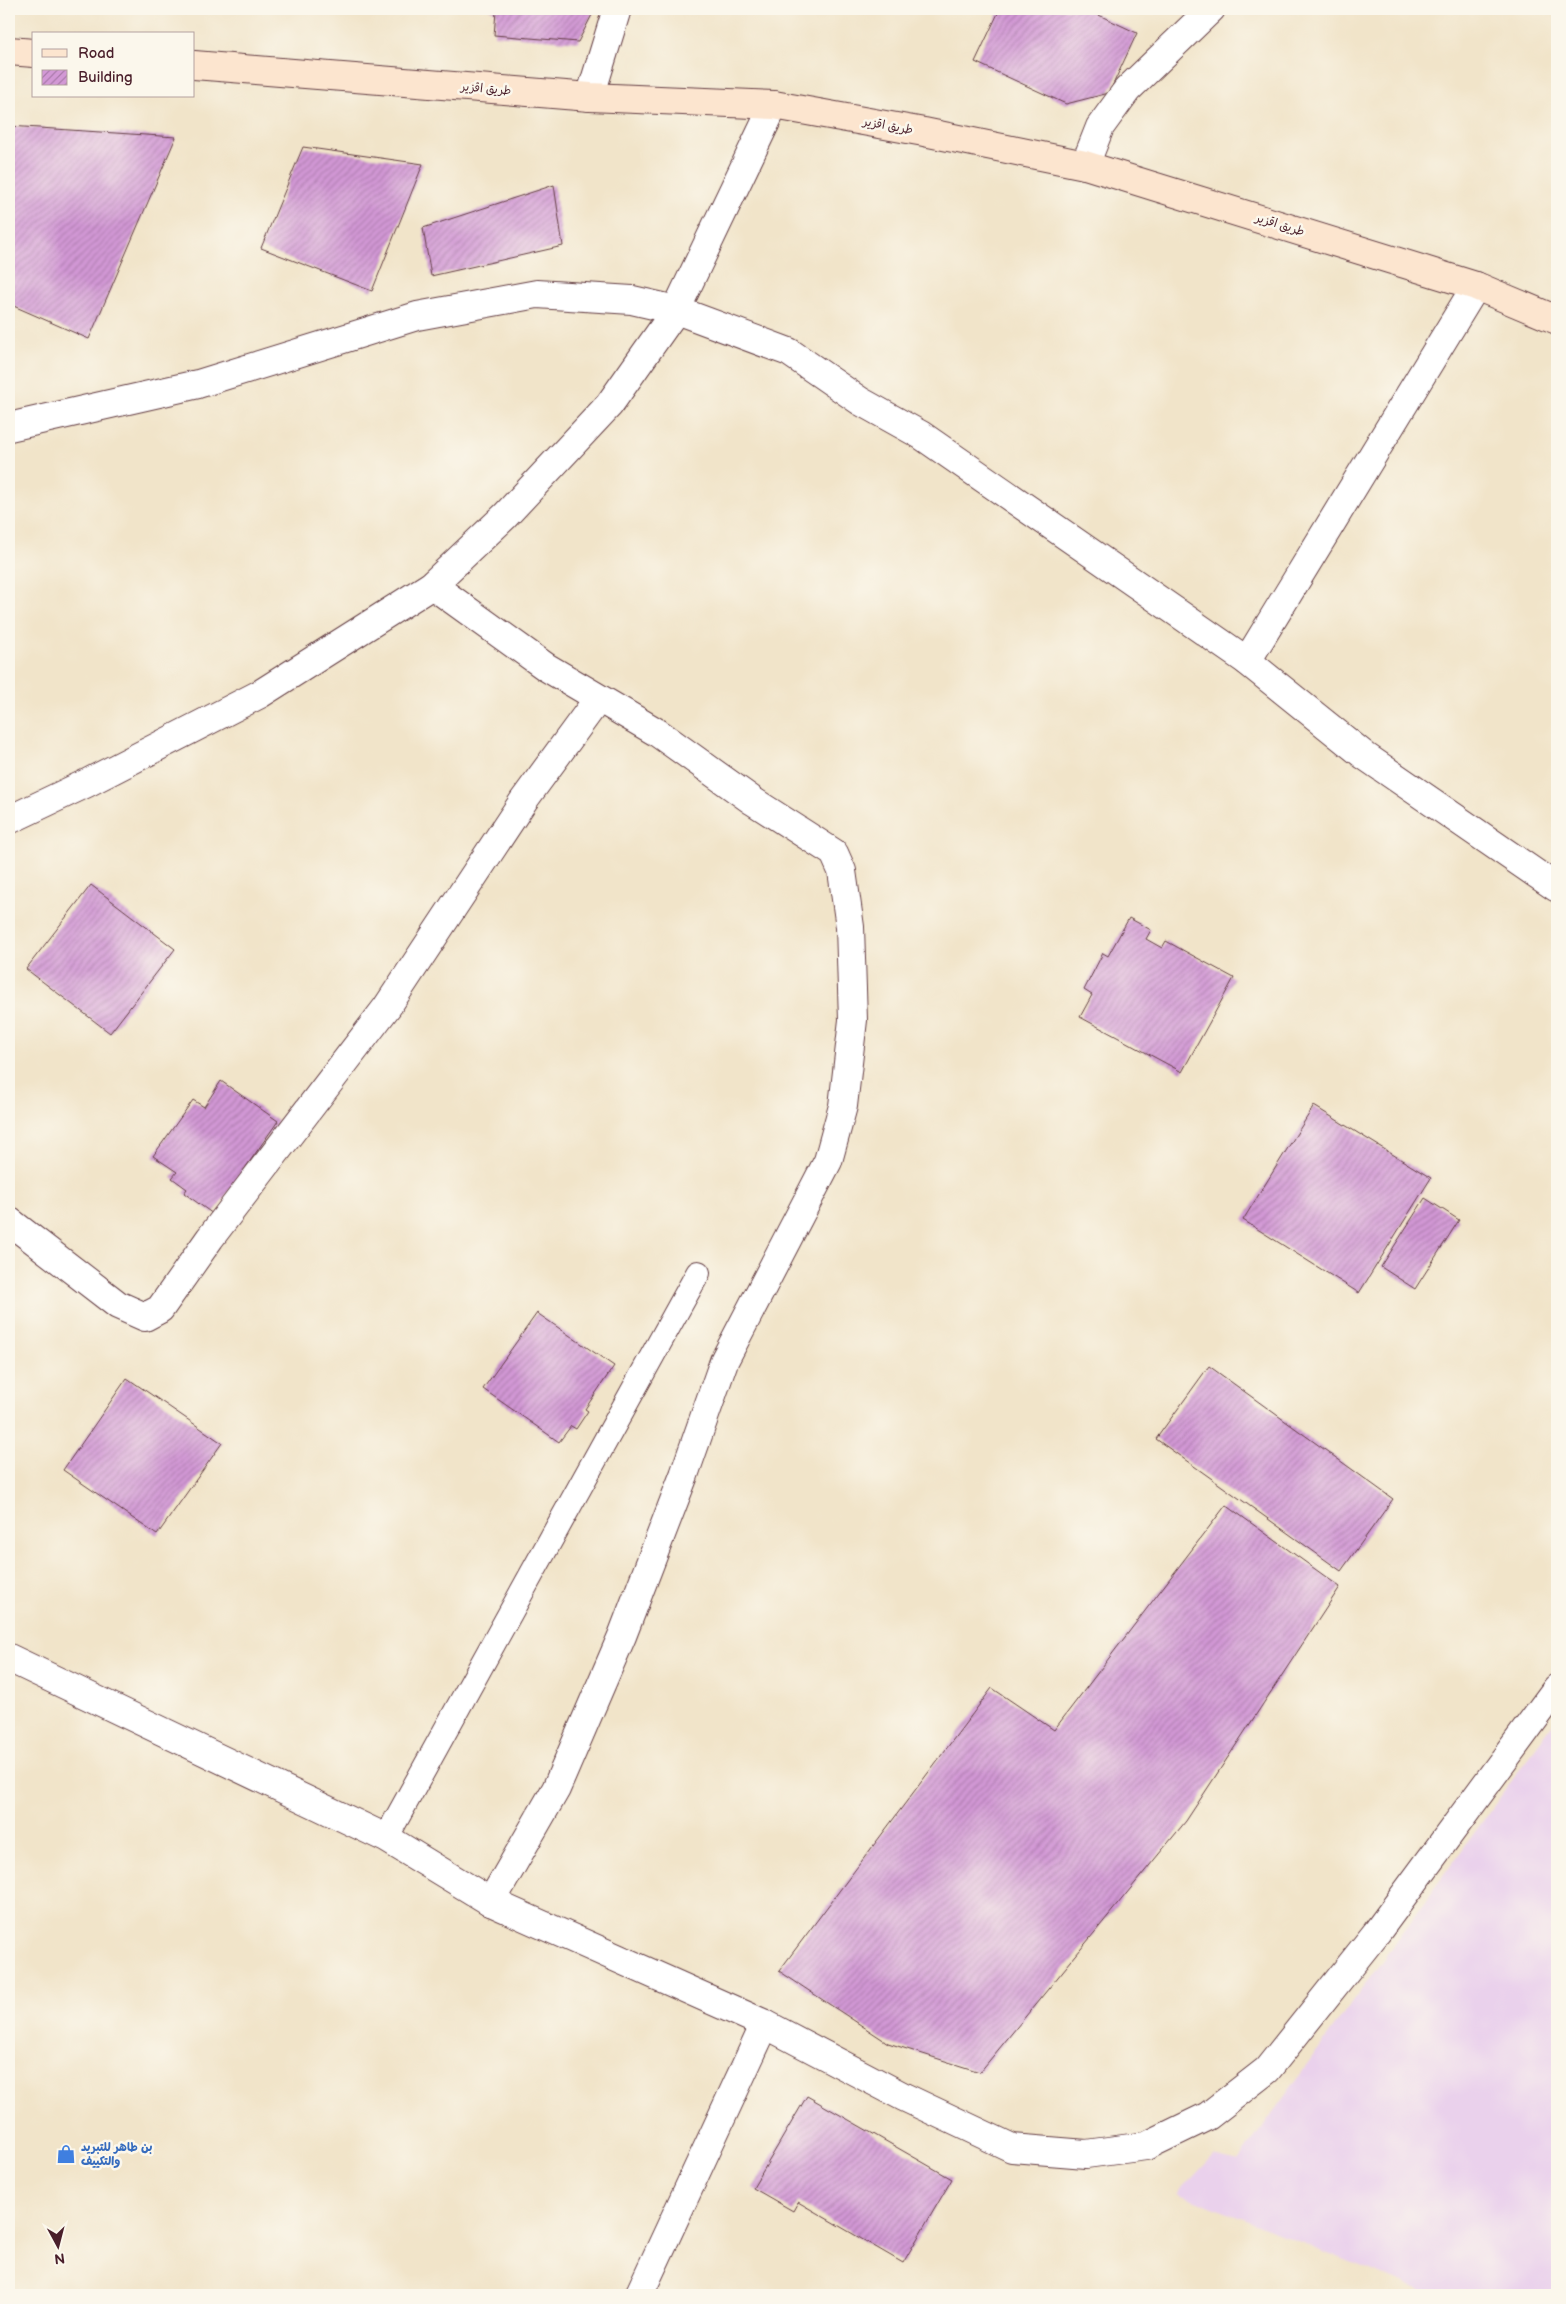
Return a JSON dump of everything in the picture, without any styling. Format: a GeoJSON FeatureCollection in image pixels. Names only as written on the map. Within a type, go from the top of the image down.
{"type":"FeatureCollection","features":[{"type":"Feature","properties":{"kind":"street"},"geometry":{"type":"LineString","coordinates":[[590,97],[617,9]]}},
{"type":"Feature","properties":{"kind":"street"},"geometry":{"type":"LineString","coordinates":[[1085,165],[1100,127],[1127,90],[1211,9]]}},
{"type":"Feature","properties":{"kind":"street"},"geometry":{"type":"LineString","coordinates":[[9,51],[32,53]]}},
{"type":"Feature","properties":{"kind":"street","name":"طريق اقزير"},"geometry":{"type":"LineString","coordinates":[[195,65],[590,97],[774,104],[924,132],[1085,165],[1476,286],[1557,320]]}},
{"type":"Feature","properties":{"kind":"street"},"geometry":{"type":"LineString","coordinates":[[9,820],[87,783],[260,694],[432,585],[505,516],[609,404],[676,310],[774,104]]}},
{"type":"Feature","properties":{"kind":"street"},"geometry":{"type":"LineString","coordinates":[[1247,661],[1476,286]]}},
{"type":"Feature","properties":{"kind":"street"},"geometry":{"type":"LineString","coordinates":[[9,427],[198,384],[418,316],[537,294],[632,300],[676,310],[789,352],[860,401],[921,435],[1247,661],[1365,756],[1557,888]]}},
{"type":"Feature","properties":{"kind":"street"},"geometry":{"type":"LineString","coordinates":[[432,585],[546,667],[658,733],[753,801],[834,853],[842,871],[850,927],[853,1020],[842,1106],[828,1161],[724,1361],[684,1475],[622,1636],[556,1789],[491,1902]]}},
{"type":"Feature","properties":{"kind":"street"},"geometry":{"type":"LineString","coordinates":[[9,1222],[118,1305],[145,1317],[160,1309],[210,1238],[387,1007],[524,800],[598,699]]}},
{"type":"Feature","properties":{"kind":"street"},"geometry":{"type":"LineString","coordinates":[[9,1658],[386,1838],[491,1902],[765,2024],[904,2097],[1012,2148],[1086,2154],[1146,2146],[1208,2116],[1266,2070],[1378,1932],[1557,1688]]}},
{"type":"Feature","properties":{"kind":"street"},"geometry":{"type":"LineString","coordinates":[[639,2295],[765,2024]]}},
{"type":"Feature","properties":{"kind":"lane"},"geometry":{"type":"LineString","coordinates":[[386,1838],[698,1273]]}},
{"type":"Feature","properties":{"kind":"shaded area"},"geometry":{"type":"Polygon","coordinates":[[[1557,1718],[1557,2295],[1433,2295],[1178,2193],[1214,2155],[1238,2161],[1557,1718]]]}},
{"type":"Feature","properties":{"kind":"building"},"geometry":{"type":"Polygon","coordinates":[[[489,9],[595,9],[578,42],[494,35],[496,12],[489,9]]]}},
{"type":"Feature","properties":{"kind":"building"},"geometry":{"type":"Polygon","coordinates":[[[1000,9],[1086,9],[1137,33],[1109,93],[1066,104],[975,62],[1000,9]]]}},
{"type":"Feature","properties":{"kind":"building"},"geometry":{"type":"Polygon","coordinates":[[[9,126],[176,137],[89,339],[9,304],[9,126]]]}},
{"type":"Feature","properties":{"kind":"building"},"geometry":{"type":"Polygon","coordinates":[[[303,147],[423,164],[372,291],[261,248],[303,147]]]}},
{"type":"Feature","properties":{"kind":"building"},"geometry":{"type":"Polygon","coordinates":[[[554,185],[563,246],[431,276],[423,228],[554,185]]]}},
{"type":"Feature","properties":{"kind":"building"},"geometry":{"type":"Polygon","coordinates":[[[91,885],[175,949],[110,1033],[26,969],[91,885]]]}},
{"type":"Feature","properties":{"kind":"building"},"geometry":{"type":"Polygon","coordinates":[[[1129,918],[1151,930],[1146,939],[1162,948],[1166,941],[1234,978],[1182,1072],[1080,1017],[1092,995],[1084,990],[1103,953],[1108,956],[1129,918]]]}},
{"type":"Feature","properties":{"kind":"building"},"geometry":{"type":"Polygon","coordinates":[[[221,1081],[278,1121],[213,1214],[184,1193],[187,1189],[172,1178],[177,1172],[153,1156],[193,1100],[204,1107],[221,1081]]]}},
{"type":"Feature","properties":{"kind":"building"},"geometry":{"type":"Polygon","coordinates":[[[1314,1106],[1431,1178],[1359,1293],[1243,1220],[1314,1106]]]}},
{"type":"Feature","properties":{"kind":"building"},"geometry":{"type":"Polygon","coordinates":[[[1425,1198],[1459,1220],[1415,1289],[1381,1267],[1425,1198]]]}},
{"type":"Feature","properties":{"kind":"building"},"geometry":{"type":"Polygon","coordinates":[[[537,1313],[614,1366],[585,1409],[588,1411],[576,1429],[571,1426],[559,1442],[483,1389],[537,1313]]]}},
{"type":"Feature","properties":{"kind":"building"},"geometry":{"type":"Polygon","coordinates":[[[1209,1366],[1393,1499],[1341,1571],[1156,1439],[1209,1366]]]}},
{"type":"Feature","properties":{"kind":"building"},"geometry":{"type":"Polygon","coordinates":[[[127,1378],[222,1443],[157,1535],[63,1470],[127,1378]]]}},
{"type":"Feature","properties":{"kind":"building"},"geometry":{"type":"Polygon","coordinates":[[[1226,1505],[1340,1587],[1186,1821],[980,2072],[888,2043],[779,1971],[992,1688],[1054,1730],[1226,1505]]]}},
{"type":"Feature","properties":{"kind":"building"},"geometry":{"type":"Polygon","coordinates":[[[807,2096],[952,2179],[903,2263],[798,2202],[793,2211],[753,2188],[807,2096]]]}},
{"type":"Feature","properties":{"kind":"place","name":"بن طاهر للتبريد والتكييف"},"geometry":{"type":"Point","coordinates":[66,2154]}}]}
